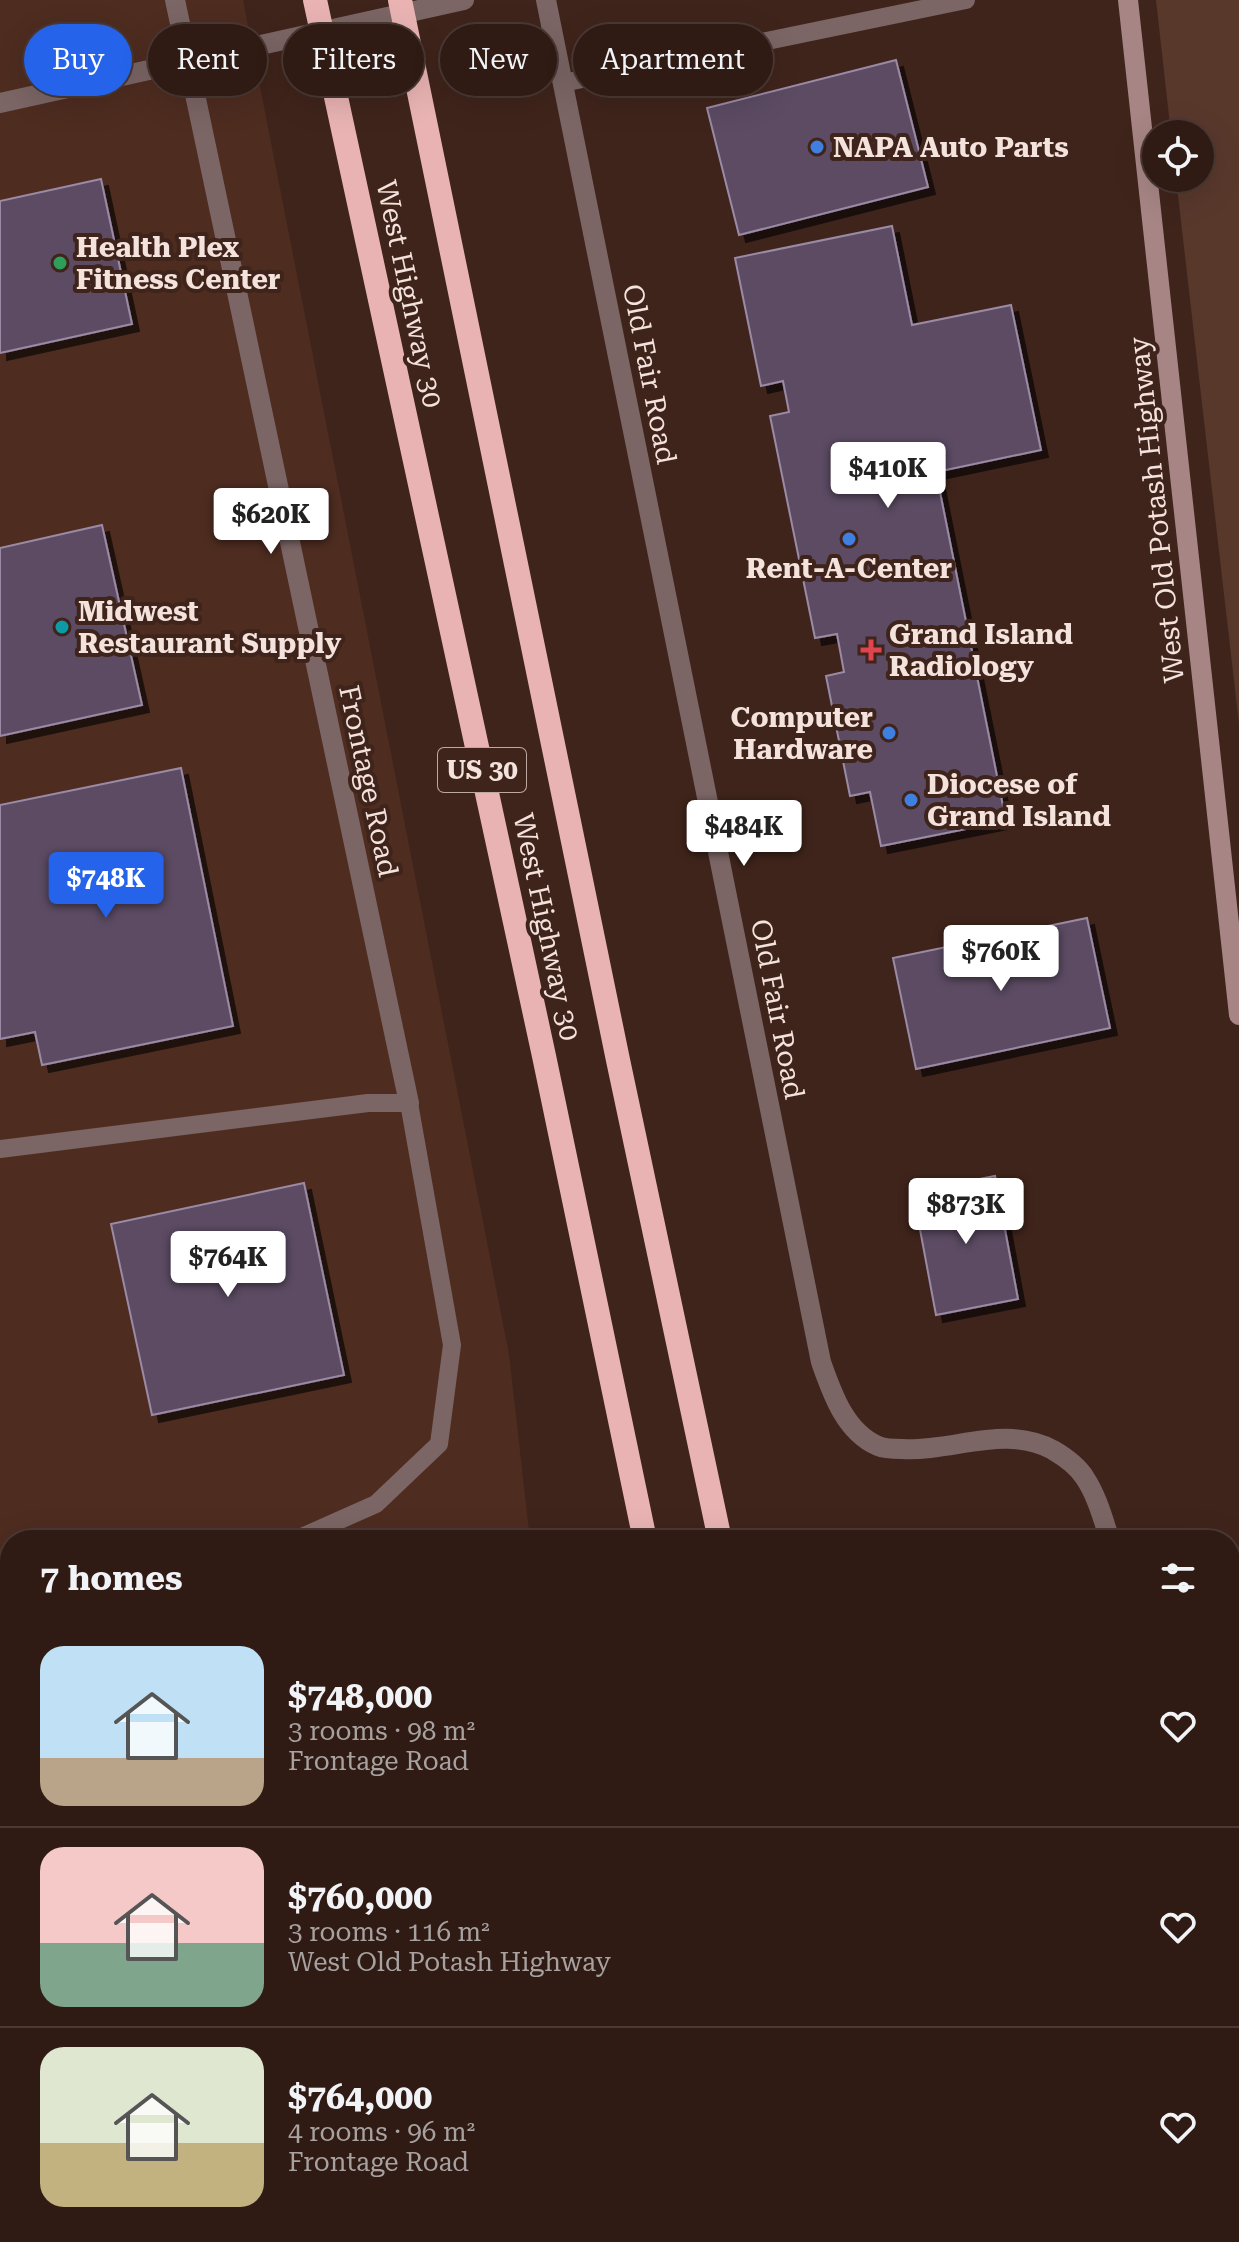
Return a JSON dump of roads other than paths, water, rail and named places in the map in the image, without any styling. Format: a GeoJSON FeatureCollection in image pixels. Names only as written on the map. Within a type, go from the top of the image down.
{"type":"FeatureCollection","features":[{"type":"Feature","properties":{"kind":"highway","name":"West Highway 30"},"geometry":{"type":"LineString","coordinates":[[315,0],[320,24]]}},
{"type":"Feature","properties":{"kind":"highway","name":"West Highway 30"},"geometry":{"type":"LineString","coordinates":[[401,7],[718,1530]]}},
{"type":"Feature","properties":{"kind":"highway","name":"West Highway 30"},"geometry":{"type":"LineString","coordinates":[[336,96],[541,1040],[643,1530]]}},
{"type":"Feature","properties":{"kind":"street","name":"Frontage Road"},"geometry":{"type":"LineString","coordinates":[[175,0],[180,24]]}},
{"type":"Feature","properties":{"kind":"street"},"geometry":{"type":"LineString","coordinates":[[347,24],[401,7],[464,0]]}},
{"type":"Feature","properties":{"kind":"street","name":"Old Fair Road"},"geometry":{"type":"LineString","coordinates":[[546,0],[821,1362],[834,1399],[852,1427],[877,1446],[890,1449],[919,1450],[998,1438],[1020,1438],[1043,1444],[1067,1458],[1084,1476],[1107,1530]]}},
{"type":"Feature","properties":{"kind":"street","name":"West Old Potash Highway"},"geometry":{"type":"LineString","coordinates":[[1128,0],[1239,1015]]}},
{"type":"Feature","properties":{"kind":"street"},"geometry":{"type":"LineString","coordinates":[[0,103],[148,70]]}},
{"type":"Feature","properties":{"kind":"street","name":"Frontage Road"},"geometry":{"type":"LineString","coordinates":[[195,96],[409,1103]]}},
{"type":"Feature","properties":{"kind":"lane"},"geometry":{"type":"LineString","coordinates":[[563,83],[966,0]]}},
{"type":"Feature","properties":{"kind":"lane"},"geometry":{"type":"LineString","coordinates":[[0,1149],[368,1103],[409,1103],[452,1345],[439,1444],[376,1504],[318,1530]]}},
{"type":"Feature","properties":{"kind":"place","name":"NAPA Auto Parts"},"geometry":{"type":"Point","coordinates":[817,147]}},
{"type":"Feature","properties":{"kind":"place","name":"Health Plex Fitness Center"},"geometry":{"type":"Point","coordinates":[60,263]}},
{"type":"Feature","properties":{"kind":"place","name":"Rent-A-Center"},"geometry":{"type":"Point","coordinates":[849,539]}},
{"type":"Feature","properties":{"kind":"place","name":"Midwest Restaurant Supply"},"geometry":{"type":"Point","coordinates":[62,627]}},
{"type":"Feature","properties":{"kind":"place","name":"Grand Island Radiology"},"geometry":{"type":"Point","coordinates":[871,650]}},
{"type":"Feature","properties":{"kind":"place","name":"Computer Hardware"},"geometry":{"type":"Point","coordinates":[889,733]}},
{"type":"Feature","properties":{"kind":"place","name":"Diocese of Grand Island"},"geometry":{"type":"Point","coordinates":[911,800]}}]}
